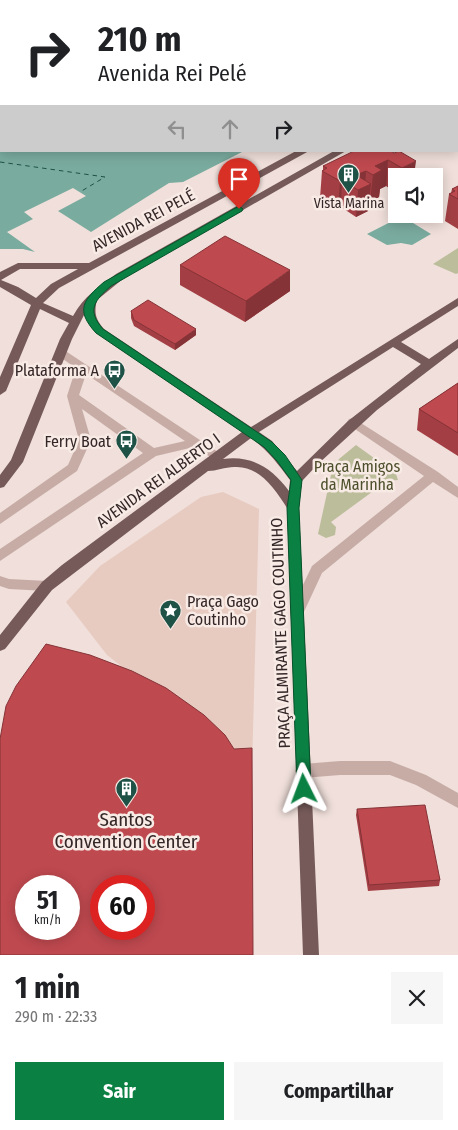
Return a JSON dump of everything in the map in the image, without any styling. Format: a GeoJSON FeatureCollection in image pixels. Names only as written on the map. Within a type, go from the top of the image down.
{"type":"FeatureCollection","features":[{"type":"Feature","properties":{"kind":"main road","name":"AVENIDA REI PELÉ"},"geometry":{"type":"LineString","coordinates":[[35,309],[55,286],[302,152]]}},
{"type":"Feature","properties":{"kind":"main road"},"geometry":{"type":"LineString","coordinates":[[0,484],[17,462],[75,321],[80,311],[92,297],[120,276],[339,152]]}},
{"type":"Feature","properties":{"kind":"main road"},"geometry":{"type":"LineString","coordinates":[[0,278],[18,266],[90,266]]}},
{"type":"Feature","properties":{"kind":"main road"},"geometry":{"type":"LineString","coordinates":[[0,283],[14,288],[35,309],[75,321]]}},
{"type":"Feature","properties":{"kind":"main road"},"geometry":{"type":"LineString","coordinates":[[92,297],[89,309],[91,321],[100,331],[268,444],[281,458],[296,480],[319,454],[354,422],[458,343]]}},
{"type":"Feature","properties":{"kind":"main road","name":"AVENIDA REI ALBERTO I"},"geometry":{"type":"LineString","coordinates":[[0,644],[7,630],[47,586],[67,569],[251,432],[458,301]]}},
{"type":"Feature","properties":{"kind":"main road"},"geometry":{"type":"LineString","coordinates":[[0,391],[35,309]]}},
{"type":"Feature","properties":{"kind":"main road"},"geometry":{"type":"LineString","coordinates":[[393,342],[429,364]]}},
{"type":"Feature","properties":{"kind":"main road"},"geometry":{"type":"LineString","coordinates":[[191,478],[206,468],[225,462],[254,465],[268,474],[282,488],[293,508]]}},
{"type":"Feature","properties":{"kind":"main road","name":"PRAÇA ALMIRANTE GAGO COUTINHO"},"geometry":{"type":"LineString","coordinates":[[296,480],[293,508],[311,955]]}},
{"type":"Feature","properties":{"kind":"street"},"geometry":{"type":"LineString","coordinates":[[61,352],[217,457]]}},
{"type":"Feature","properties":{"kind":"street"},"geometry":{"type":"LineString","coordinates":[[0,520],[73,468],[86,440],[73,396],[82,367]]}},
{"type":"Feature","properties":{"kind":"street"},"geometry":{"type":"LineString","coordinates":[[73,396],[152,453]]}},
{"type":"Feature","properties":{"kind":"street"},"geometry":{"type":"LineString","coordinates":[[354,422],[458,492]]}},
{"type":"Feature","properties":{"kind":"street"},"geometry":{"type":"LineString","coordinates":[[0,556],[152,453],[195,443]]}},
{"type":"Feature","properties":{"kind":"street"},"geometry":{"type":"LineString","coordinates":[[297,613],[317,570],[434,475]]}},
{"type":"Feature","properties":{"kind":"street"},"geometry":{"type":"LineString","coordinates":[[0,582],[47,586]]}},
{"type":"Feature","properties":{"kind":"street"},"geometry":{"type":"LineString","coordinates":[[303,771],[340,768],[390,768],[421,780],[458,801]]}},
{"type":"Feature","properties":{"kind":"green space"},"geometry":{"type":"Polygon","coordinates":[[[458,248],[458,273],[456,274],[433,264],[458,248]]]}},
{"type":"Feature","properties":{"kind":"green space","name":"Praça Amigos da Marinha"},"geometry":{"type":"Polygon","coordinates":[[[356,445],[396,474],[398,480],[387,481],[331,522],[336,527],[335,535],[326,538],[318,534],[331,475],[339,459],[356,445]]]}},
{"type":"Feature","properties":{"kind":"shaded area","name":"Praça Gago Coutinho"},"geometry":{"type":"Polygon","coordinates":[[[223,492],[259,509],[252,768],[107,655],[66,602],[100,566],[201,497],[223,492]]]}},
{"type":"Feature","properties":{"kind":"water"},"geometry":{"type":"Polygon","coordinates":[[[0,152],[242,152],[183,182],[169,183],[91,232],[58,211],[86,196],[73,188],[24,212],[33,219],[7,232],[35,252],[23,249],[0,249],[0,152]]]}},
{"type":"Feature","properties":{"kind":"water"},"geometry":{"type":"Polygon","coordinates":[[[388,223],[413,223],[431,234],[412,245],[401,243],[387,245],[367,234],[388,223]]]}},
{"type":"Feature","properties":{"kind":"building"},"geometry":{"type":"Polygon","coordinates":[[[352,152],[401,152],[416,161],[402,168],[388,160],[375,166],[382,170],[373,175],[366,171],[356,175],[371,184],[358,190],[322,171],[327,168],[323,166],[352,152]]]}},
{"type":"Feature","properties":{"kind":"building"},"geometry":{"type":"Polygon","coordinates":[[[458,186],[458,199],[449,194],[455,191],[452,189],[458,186]]]}},
{"type":"Feature","properties":{"kind":"building"},"geometry":{"type":"Polygon","coordinates":[[[225,236],[290,270],[246,301],[180,265],[225,236]]]}},
{"type":"Feature","properties":{"kind":"building"},"geometry":{"type":"Polygon","coordinates":[[[148,300],[196,329],[175,344],[134,320],[131,311],[148,300]]]}},
{"type":"Feature","properties":{"kind":"building"},"geometry":{"type":"Polygon","coordinates":[[[458,383],[458,433],[419,409],[458,383]]]}},
{"type":"Feature","properties":{"kind":"building","name":"Santos Convention Center"},"geometry":{"type":"Polygon","coordinates":[[[46,644],[90,655],[132,671],[166,688],[204,715],[225,735],[234,749],[252,748],[253,955],[0,955],[0,739],[6,706],[16,686],[46,644]]]}},
{"type":"Feature","properties":{"kind":"building"},"geometry":{"type":"Polygon","coordinates":[[[425,805],[440,880],[369,885],[357,809],[425,805]]]}},
{"type":"Feature","properties":{"kind":"ferry route"},"geometry":{"type":"LineString","coordinates":[[0,162],[105,177],[80,192]]}},
{"type":"Feature","properties":{"kind":"place","name":"Vista Marina"},"geometry":{"type":"Point","coordinates":[349,194]}},
{"type":"Feature","properties":{"kind":"place","name":"Plataforma A"},"geometry":{"type":"Point","coordinates":[115,389]}},
{"type":"Feature","properties":{"kind":"place","name":"Ferry Boat"},"geometry":{"type":"Point","coordinates":[127,460]}},
{"type":"Feature","properties":{"kind":"place","name":"Praça Gago Coutinho"},"geometry":{"type":"Point","coordinates":[171,629]}},
{"type":"Feature","properties":{"kind":"place","name":"Santos Convention Center"},"geometry":{"type":"Point","coordinates":[126,807]}},
{"type":"Feature","properties":{"kind":"route"},"geometry":{"type":"LineString","coordinates":[[239,209],[108,284],[92,297],[89,309],[91,321],[100,331],[268,444],[281,458],[296,480],[293,508],[304,789]]}}]}
